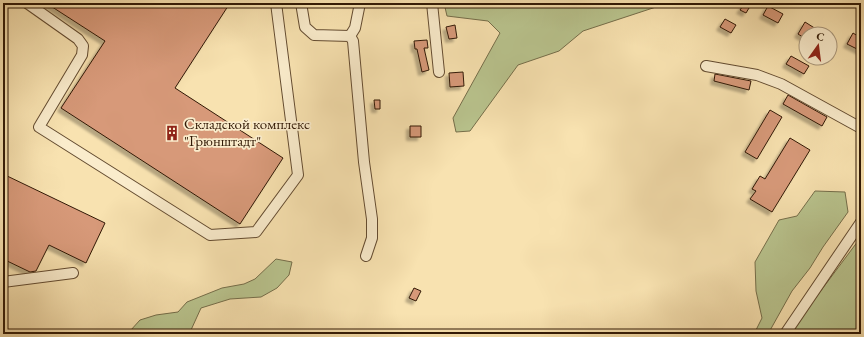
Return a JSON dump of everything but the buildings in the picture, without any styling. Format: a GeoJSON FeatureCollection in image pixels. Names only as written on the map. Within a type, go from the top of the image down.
{"type":"FeatureCollection","features":[{"type":"Feature","properties":{"kind":"street"},"geometry":{"type":"LineString","coordinates":[[27,3],[78,38],[83,46],[82,55],[39,127],[210,235],[256,232],[298,175],[276,3]]}},
{"type":"Feature","properties":{"kind":"street"},"geometry":{"type":"LineString","coordinates":[[301,3],[305,27],[314,35],[350,36]]}},
{"type":"Feature","properties":{"kind":"street"},"geometry":{"type":"LineString","coordinates":[[350,36],[355,28],[360,3]]}},
{"type":"Feature","properties":{"kind":"street"},"geometry":{"type":"LineString","coordinates":[[432,3],[439,72]]}},
{"type":"Feature","properties":{"kind":"street"},"geometry":{"type":"LineString","coordinates":[[350,36],[353,41],[364,162],[372,219],[372,238],[366,256]]}},
{"type":"Feature","properties":{"kind":"street"},"geometry":{"type":"LineString","coordinates":[[706,66],[757,75],[781,84],[861,128]]}},
{"type":"Feature","properties":{"kind":"street"},"geometry":{"type":"LineString","coordinates":[[785,334],[861,222]]}},
{"type":"Feature","properties":{"kind":"street"},"geometry":{"type":"LineString","coordinates":[[3,282],[73,273]]}},
{"type":"Feature","properties":{"kind":"green space"},"geometry":{"type":"Polygon","coordinates":[[[444,3],[661,3],[659,6],[583,31],[559,51],[518,65],[470,131],[456,132],[453,118],[500,33],[488,21],[447,16],[444,3]]]}},
{"type":"Feature","properties":{"kind":"green space"},"geometry":{"type":"Polygon","coordinates":[[[815,191],[845,192],[848,212],[810,268],[792,291],[768,334],[754,334],[762,318],[756,291],[755,262],[779,220],[797,216],[815,191]]]}},
{"type":"Feature","properties":{"kind":"green space"},"geometry":{"type":"Polygon","coordinates":[[[861,237],[861,334],[790,334],[796,324],[861,237]]]}},
{"type":"Feature","properties":{"kind":"green space"},"geometry":{"type":"Polygon","coordinates":[[[276,259],[292,262],[289,275],[277,288],[261,297],[230,299],[201,308],[191,330],[183,334],[133,334],[130,331],[140,320],[156,315],[178,312],[187,302],[222,288],[244,284],[255,279],[276,259]]]}},
{"type":"Feature","properties":{"kind":"place","name":"Складской комплекс \"Грюнштадт\""},"geometry":{"type":"Point","coordinates":[172,133]}}]}
